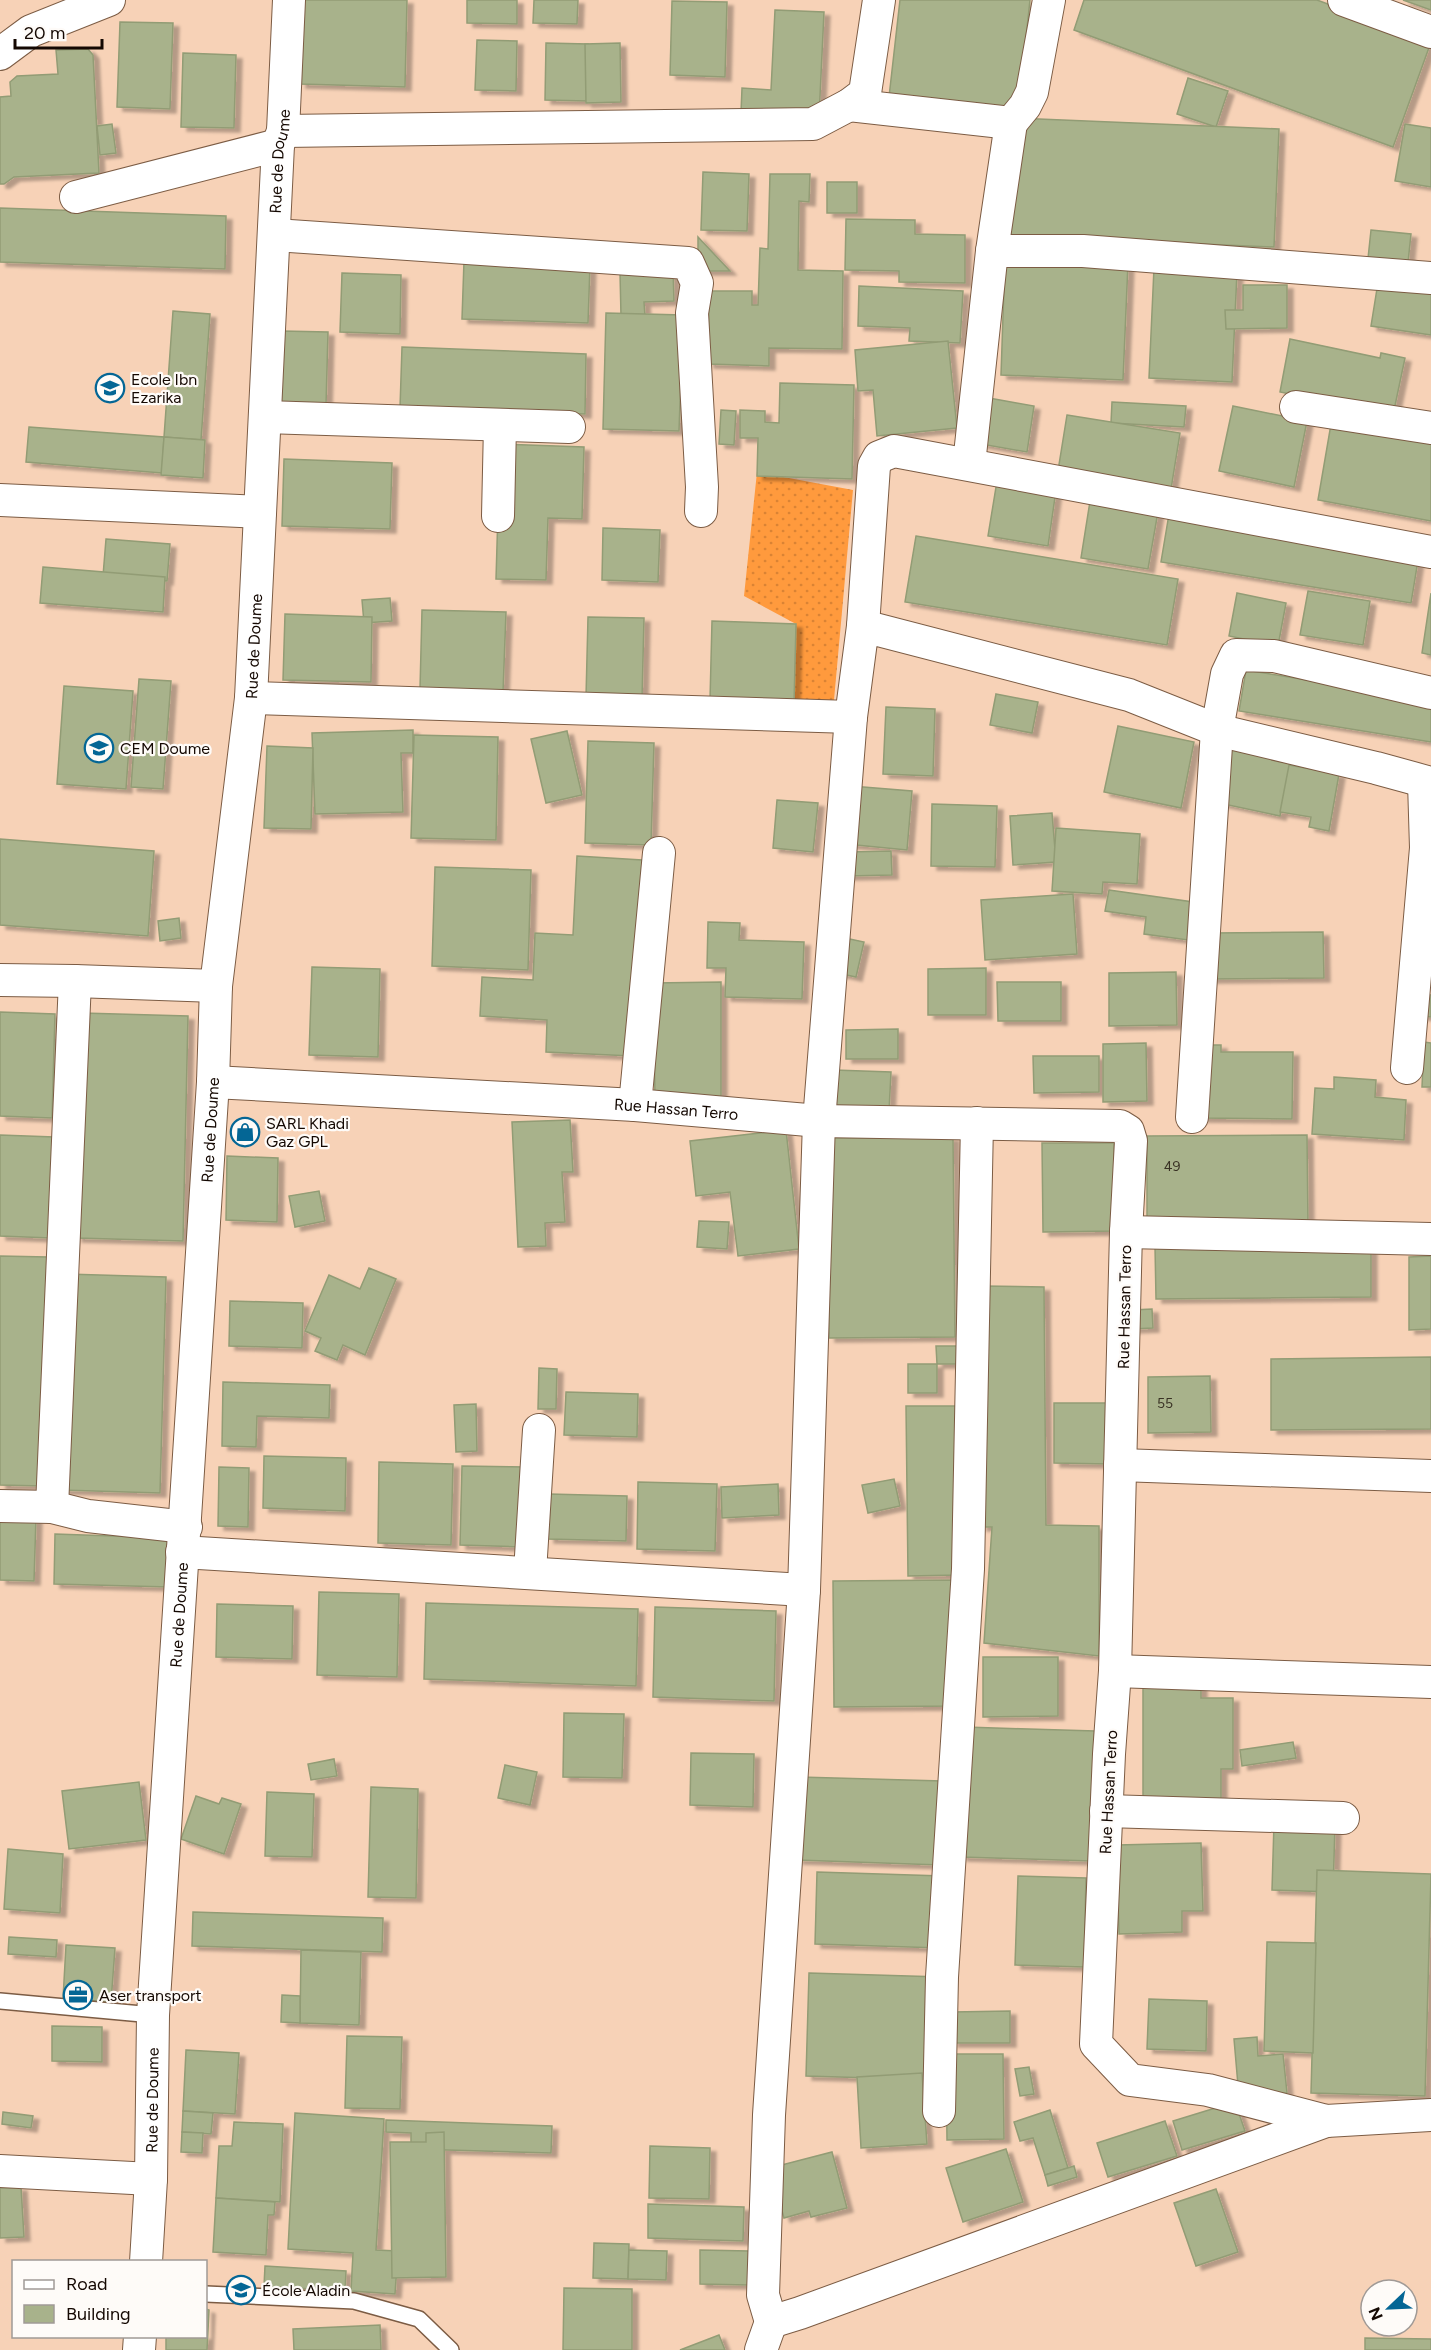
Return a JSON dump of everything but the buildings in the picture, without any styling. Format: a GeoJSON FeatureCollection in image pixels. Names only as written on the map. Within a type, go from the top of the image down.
{"type":"FeatureCollection","features":[{"type":"Feature","properties":{"kind":"street"},"geometry":{"type":"LineString","coordinates":[[0,54],[31,31],[109,0]]}},
{"type":"Feature","properties":{"kind":"street","name":"Rue de Doume"},"geometry":{"type":"LineString","coordinates":[[146,2260],[151,2179],[153,2015],[213,1082],[216,986],[251,698],[289,0]]}},
{"type":"Feature","properties":{"kind":"street"},"geometry":{"type":"LineString","coordinates":[[76,196],[281,138],[813,124],[849,105],[865,93],[879,0]]}},
{"type":"Feature","properties":{"kind":"street"},"geometry":{"type":"LineString","coordinates":[[969,464],[992,251],[1011,123],[1025,106],[1032,92],[1049,0]]}},
{"type":"Feature","properties":{"kind":"street"},"geometry":{"type":"LineString","coordinates":[[1344,0],[1431,32]]}},
{"type":"Feature","properties":{"kind":"street"},"geometry":{"type":"LineString","coordinates":[[849,105],[1011,123]]}},
{"type":"Feature","properties":{"kind":"street"},"geometry":{"type":"LineString","coordinates":[[275,235],[688,263],[697,284],[692,314],[702,487],[701,511]]}},
{"type":"Feature","properties":{"kind":"street"},"geometry":{"type":"LineString","coordinates":[[992,251],[1083,251],[1431,278]]}},
{"type":"Feature","properties":{"kind":"street"},"geometry":{"type":"LineString","coordinates":[[1296,407],[1431,428]]}},
{"type":"Feature","properties":{"kind":"street"},"geometry":{"type":"LineString","coordinates":[[265,417],[569,427]]}},
{"type":"Feature","properties":{"kind":"street"},"geometry":{"type":"LineString","coordinates":[[498,516],[500,424]]}},
{"type":"Feature","properties":{"kind":"street"},"geometry":{"type":"LineString","coordinates":[[1326,2121],[800,2313],[766,2336],[763,2295],[768,2115],[804,1590],[819,1121],[851,717],[862,626],[874,466],[879,457],[894,451],[1431,552]]}},
{"type":"Feature","properties":{"kind":"street"},"geometry":{"type":"LineString","coordinates":[[0,500],[260,512]]}},
{"type":"Feature","properties":{"kind":"street"},"geometry":{"type":"LineString","coordinates":[[862,626],[1129,694],[1217,730],[1376,768],[1427,783],[1426,848],[1407,1068]]}},
{"type":"Feature","properties":{"kind":"street"},"geometry":{"type":"LineString","coordinates":[[1192,1117],[1217,730],[1227,674],[1236,655],[1274,656],[1431,693]]}},
{"type":"Feature","properties":{"kind":"street"},"geometry":{"type":"LineString","coordinates":[[251,698],[851,717]]}},
{"type":"Feature","properties":{"kind":"street"},"geometry":{"type":"LineString","coordinates":[[635,1105],[659,853]]}},
{"type":"Feature","properties":{"kind":"street"},"geometry":{"type":"LineString","coordinates":[[0,980],[216,986]]}},
{"type":"Feature","properties":{"kind":"street"},"geometry":{"type":"LineString","coordinates":[[51,1507],[75,981]]}},
{"type":"Feature","properties":{"kind":"street","name":"Rue Hassan Terro"},"geometry":{"type":"LineString","coordinates":[[213,1082],[635,1105],[819,1121],[1120,1126],[1128,1131],[1131,1142],[1126,1232],[1115,1671],[1106,1811],[1096,2044],[1130,2080],[1208,2090],[1326,2121],[1431,2115]]}},
{"type":"Feature","properties":{"kind":"street"},"geometry":{"type":"LineString","coordinates":[[939,2111],[942,1977],[968,1569],[977,1123]]}},
{"type":"Feature","properties":{"kind":"street"},"geometry":{"type":"LineString","coordinates":[[1126,1232],[1431,1239]]}},
{"type":"Feature","properties":{"kind":"street"},"geometry":{"type":"LineString","coordinates":[[530,1572],[538,1430]]}},
{"type":"Feature","properties":{"kind":"street"},"geometry":{"type":"LineString","coordinates":[[1120,1465],[1431,1476]]}},
{"type":"Feature","properties":{"kind":"street"},"geometry":{"type":"LineString","coordinates":[[0,1506],[51,1507],[184,1539],[530,1572],[804,1590]]}},
{"type":"Feature","properties":{"kind":"street"},"geometry":{"type":"LineString","coordinates":[[1115,1671],[1431,1682]]}},
{"type":"Feature","properties":{"kind":"street"},"geometry":{"type":"LineString","coordinates":[[1106,1811],[1343,1818]]}},
{"type":"Feature","properties":{"kind":"street"},"geometry":{"type":"LineString","coordinates":[[0,2171],[151,2179]]}},
{"type":"Feature","properties":{"kind":"lane"},"geometry":{"type":"LineString","coordinates":[[0,2001],[153,2015]]}},
{"type":"Feature","properties":{"kind":"lane"},"geometry":{"type":"LineString","coordinates":[[207,2294],[354,2301],[419,2319],[451,2350]]}},
{"type":"Feature","properties":{"kind":"shaded area"},"geometry":{"type":"Polygon","coordinates":[[[757,472],[853,490],[834,700],[794,703],[796,624],[744,596],[757,472]]]}},
{"type":"Feature","properties":{"kind":"place","name":"Ecole Ibn Ezarika"},"geometry":{"type":"Point","coordinates":[110,388]}},
{"type":"Feature","properties":{"kind":"place","name":"CEM Doume"},"geometry":{"type":"Point","coordinates":[99,748]}},
{"type":"Feature","properties":{"kind":"place","name":"SARL Khadi Gaz GPL"},"geometry":{"type":"Point","coordinates":[245,1132]}},
{"type":"Feature","properties":{"kind":"place","name":"Aser transport"},"geometry":{"type":"Point","coordinates":[78,1995]}},
{"type":"Feature","properties":{"kind":"place","name":"École Aladin"},"geometry":{"type":"Point","coordinates":[241,2290]}}]}
